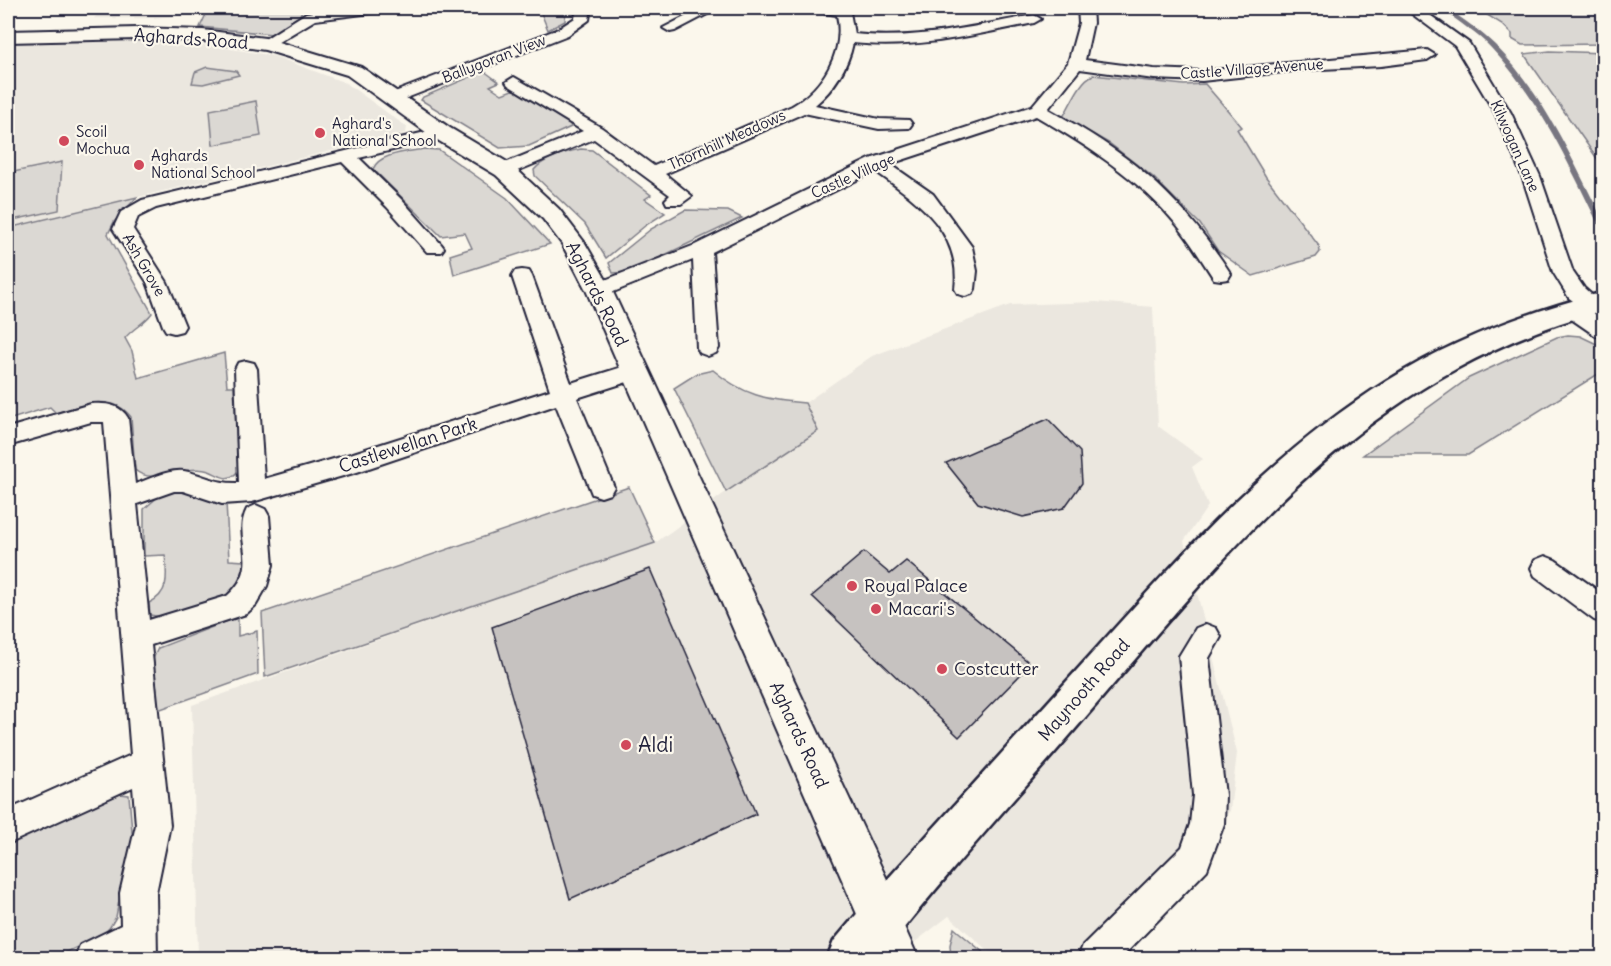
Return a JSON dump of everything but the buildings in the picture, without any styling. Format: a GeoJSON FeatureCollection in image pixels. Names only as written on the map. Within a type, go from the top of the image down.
{"type":"FeatureCollection","features":[{"type":"Feature","properties":{"kind":"main road","name":"Maynooth Road"},"geometry":{"type":"LineString","coordinates":[[851,958],[891,939],[1203,555],[1252,506],[1332,436],[1397,389],[1445,362],[1540,319],[1589,304]]}},
{"type":"Feature","properties":{"kind":"street"},"geometry":{"type":"LineString","coordinates":[[265,44],[312,12],[379,8]]}},
{"type":"Feature","properties":{"kind":"street","name":"Ballygoran View"},"geometry":{"type":"LineString","coordinates":[[393,98],[563,32],[582,20],[584,8]]}},
{"type":"Feature","properties":{"kind":"street"},"geometry":{"type":"LineString","coordinates":[[669,28],[712,8]]}},
{"type":"Feature","properties":{"kind":"street","name":"Thornhill Meadows"},"geometry":{"type":"LineString","coordinates":[[653,173],[802,107],[825,86],[837,70],[848,23],[844,10],[817,8]]}},
{"type":"Feature","properties":{"kind":"street"},"geometry":{"type":"LineString","coordinates":[[1085,8],[1086,23],[1076,64],[1038,110],[1096,143],[1158,193],[1186,221],[1206,248],[1221,274]]}},
{"type":"Feature","properties":{"kind":"street","name":"Kilwogan Lane"},"geometry":{"type":"LineString","coordinates":[[1411,8],[1461,43],[1503,113],[1531,176],[1563,272],[1576,293],[1589,304],[1604,331]]}},
{"type":"Feature","properties":{"kind":"street"},"geometry":{"type":"LineString","coordinates":[[846,38],[873,41],[926,40],[1035,19]]}},
{"type":"Feature","properties":{"kind":"street","name":"Aghards Road"},"geometry":{"type":"LineString","coordinates":[[8,37],[117,34],[186,36],[265,44],[354,71],[442,133],[504,170],[551,214],[573,243],[599,290],[891,939]]}},
{"type":"Feature","properties":{"kind":"street","name":"Castle Village Avenue"},"geometry":{"type":"LineString","coordinates":[[1076,64],[1154,74],[1202,76],[1427,55]]}},
{"type":"Feature","properties":{"kind":"street","name":"Thornhill Meadows"},"geometry":{"type":"LineString","coordinates":[[514,82],[596,132],[683,196],[674,200]]}},
{"type":"Feature","properties":{"kind":"street","name":"Thornhill Meadows"},"geometry":{"type":"LineString","coordinates":[[802,107],[879,124],[903,124]]}},
{"type":"Feature","properties":{"kind":"street","name":"Castle Village"},"geometry":{"type":"LineString","coordinates":[[599,290],[702,249],[876,163],[1038,110]]}},
{"type":"Feature","properties":{"kind":"street"},"geometry":{"type":"LineString","coordinates":[[504,170],[596,132]]}},
{"type":"Feature","properties":{"kind":"street","name":"Ash Grove"},"geometry":{"type":"LineString","coordinates":[[174,327],[157,282],[123,229],[124,221],[130,214],[149,204],[442,133]]}},
{"type":"Feature","properties":{"kind":"street"},"geometry":{"type":"LineString","coordinates":[[347,157],[394,203],[434,248]]}},
{"type":"Feature","properties":{"kind":"street"},"geometry":{"type":"LineString","coordinates":[[876,163],[926,198],[962,247],[967,271],[965,289]]}},
{"type":"Feature","properties":{"kind":"street"},"geometry":{"type":"LineString","coordinates":[[702,249],[708,348]]}},
{"type":"Feature","properties":{"kind":"street"},"geometry":{"type":"LineString","coordinates":[[522,276],[563,393],[601,487]]}},
{"type":"Feature","properties":{"kind":"street"},"geometry":{"type":"LineString","coordinates":[[137,637],[236,605],[257,584],[246,369]]}},
{"type":"Feature","properties":{"kind":"street","name":"Castlewellan Park"},"geometry":{"type":"LineString","coordinates":[[124,498],[173,481],[184,481],[254,504],[348,465],[563,393],[636,372]]}},
{"type":"Feature","properties":{"kind":"street"},"geometry":{"type":"LineString","coordinates":[[8,437],[91,412],[105,412],[116,418],[153,825],[138,893],[138,947],[93,958]]}},
{"type":"Feature","properties":{"kind":"street"},"geometry":{"type":"LineString","coordinates":[[1545,568],[1603,610]]}},
{"type":"Feature","properties":{"kind":"street"},"geometry":{"type":"LineString","coordinates":[[1096,958],[1195,858],[1207,824],[1209,795],[1194,656],[1206,637]]}},
{"type":"Feature","properties":{"kind":"street"},"geometry":{"type":"LineString","coordinates":[[8,827],[148,764]]}},
{"type":"Feature","properties":{"kind":"shaded area"},"geometry":{"type":"Polygon","coordinates":[[[104,8],[209,8],[206,13],[153,18],[94,18],[104,8]]]}},
{"type":"Feature","properties":{"kind":"shaded area"},"geometry":{"type":"Polygon","coordinates":[[[209,8],[303,8],[299,17],[272,34],[200,27],[209,8]]]}},
{"type":"Feature","properties":{"kind":"shaded area"},"geometry":{"type":"Polygon","coordinates":[[[539,8],[566,8],[565,21],[548,30],[539,8]]]}},
{"type":"Feature","properties":{"kind":"shaded area"},"geometry":{"type":"Polygon","coordinates":[[[1476,8],[1603,8],[1603,44],[1522,45],[1512,39],[1512,34],[1502,24],[1476,8]]]}},
{"type":"Feature","properties":{"kind":"shaded area","name":"Aghards National School"},"geometry":{"type":"Polygon","coordinates":[[[78,39],[160,40],[174,46],[209,45],[274,56],[346,83],[407,127],[406,133],[8,228],[8,44],[78,39]]]}},
{"type":"Feature","properties":{"kind":"shaded area"},"geometry":{"type":"Polygon","coordinates":[[[1550,51],[1603,53],[1603,167],[1524,54],[1550,51]]]}},
{"type":"Feature","properties":{"kind":"shaded area"},"geometry":{"type":"Polygon","coordinates":[[[207,67],[236,71],[239,75],[203,84],[192,83],[195,72],[207,67]]]}},
{"type":"Feature","properties":{"kind":"shaded area"},"geometry":{"type":"Polygon","coordinates":[[[484,71],[499,82],[490,86],[502,94],[512,90],[523,91],[568,120],[571,127],[529,146],[500,148],[421,100],[423,97],[484,71]]]}},
{"type":"Feature","properties":{"kind":"shaded area"},"geometry":{"type":"Polygon","coordinates":[[[1093,75],[1184,85],[1205,84],[1242,127],[1237,129],[1266,177],[1319,246],[1320,252],[1316,257],[1253,276],[1218,251],[1200,224],[1153,177],[1110,144],[1063,117],[1080,87],[1093,75]]]}},
{"type":"Feature","properties":{"kind":"shaded area"},"geometry":{"type":"Polygon","coordinates":[[[256,101],[261,136],[213,145],[210,110],[256,101]]]}},
{"type":"Feature","properties":{"kind":"shaded area"},"geometry":{"type":"Polygon","coordinates":[[[424,149],[439,150],[507,198],[550,244],[454,275],[450,255],[472,248],[465,233],[441,236],[373,169],[376,164],[388,156],[424,149]]]}},
{"type":"Feature","properties":{"kind":"shaded area"},"geometry":{"type":"Polygon","coordinates":[[[581,149],[592,150],[651,195],[645,199],[665,213],[646,225],[606,258],[585,224],[535,176],[534,170],[543,162],[581,149]]]}},
{"type":"Feature","properties":{"kind":"shaded area"},"geometry":{"type":"Polygon","coordinates":[[[62,162],[59,210],[8,221],[8,173],[62,162]]]}},
{"type":"Feature","properties":{"kind":"shaded area"},"geometry":{"type":"Polygon","coordinates":[[[137,197],[114,222],[108,234],[152,313],[125,338],[132,351],[138,378],[224,353],[227,386],[234,386],[238,471],[231,477],[227,478],[200,469],[160,476],[142,475],[135,470],[131,417],[115,405],[86,404],[56,413],[50,407],[8,420],[8,228],[137,197]]]}},
{"type":"Feature","properties":{"kind":"shaded area"},"geometry":{"type":"Polygon","coordinates":[[[685,210],[728,211],[742,218],[629,272],[613,273],[609,263],[651,229],[685,210]]]}},
{"type":"Feature","properties":{"kind":"shaded area"},"geometry":{"type":"Polygon","coordinates":[[[1096,302],[1153,307],[1158,426],[1203,459],[1192,467],[1208,506],[1184,541],[1237,753],[1230,811],[1072,958],[996,958],[949,916],[894,958],[198,958],[192,705],[655,543],[726,492],[818,431],[805,403],[872,356],[1010,305],[1096,302]]]}},
{"type":"Feature","properties":{"kind":"shaded area"},"geometry":{"type":"Polygon","coordinates":[[[1580,336],[1603,347],[1603,371],[1468,455],[1363,455],[1469,378],[1557,337],[1580,336]]]}},
{"type":"Feature","properties":{"kind":"shaded area"},"geometry":{"type":"Polygon","coordinates":[[[713,370],[745,391],[756,395],[805,403],[818,431],[726,492],[674,388],[696,374],[713,370]]]}},
{"type":"Feature","properties":{"kind":"shaded area"},"geometry":{"type":"Polygon","coordinates":[[[629,487],[655,543],[265,677],[262,613],[629,487]]]}},
{"type":"Feature","properties":{"kind":"shaded area"},"geometry":{"type":"Polygon","coordinates":[[[183,490],[226,502],[229,560],[244,561],[245,575],[232,593],[162,617],[150,615],[149,603],[156,599],[164,589],[166,570],[165,555],[144,556],[144,509],[160,495],[183,490]]]}},
{"type":"Feature","properties":{"kind":"shaded area"},"geometry":{"type":"Polygon","coordinates":[[[238,617],[238,636],[257,631],[258,674],[158,710],[152,661],[158,648],[238,617]]]}},
{"type":"Feature","properties":{"kind":"shaded area"},"geometry":{"type":"Polygon","coordinates":[[[120,794],[129,795],[133,844],[125,868],[116,917],[110,927],[103,935],[54,958],[8,958],[8,843],[120,794]]]}},
{"type":"Feature","properties":{"kind":"shaded area"},"geometry":{"type":"Polygon","coordinates":[[[954,928],[990,958],[951,958],[950,945],[954,928]]]}},
{"type":"Feature","properties":{"kind":"waterway"},"geometry":{"type":"LineString","coordinates":[[1445,8],[1492,45],[1525,85],[1555,133],[1604,230]]}},
{"type":"Feature","properties":{"kind":"place","name":"Aghard's National School"},"geometry":{"type":"Point","coordinates":[320,133]}},
{"type":"Feature","properties":{"kind":"place","name":"Scoil Mochua"},"geometry":{"type":"Point","coordinates":[64,141]}},
{"type":"Feature","properties":{"kind":"place","name":"Aghards National School"},"geometry":{"type":"Point","coordinates":[139,165]}},
{"type":"Feature","properties":{"kind":"place","name":"Royal Palace"},"geometry":{"type":"Point","coordinates":[852,586]}},
{"type":"Feature","properties":{"kind":"place","name":"Macari's"},"geometry":{"type":"Point","coordinates":[876,609]}},
{"type":"Feature","properties":{"kind":"place","name":"Costcutter"},"geometry":{"type":"Point","coordinates":[942,669]}},
{"type":"Feature","properties":{"kind":"place","name":"Aldi"},"geometry":{"type":"Point","coordinates":[626,745]}}]}
